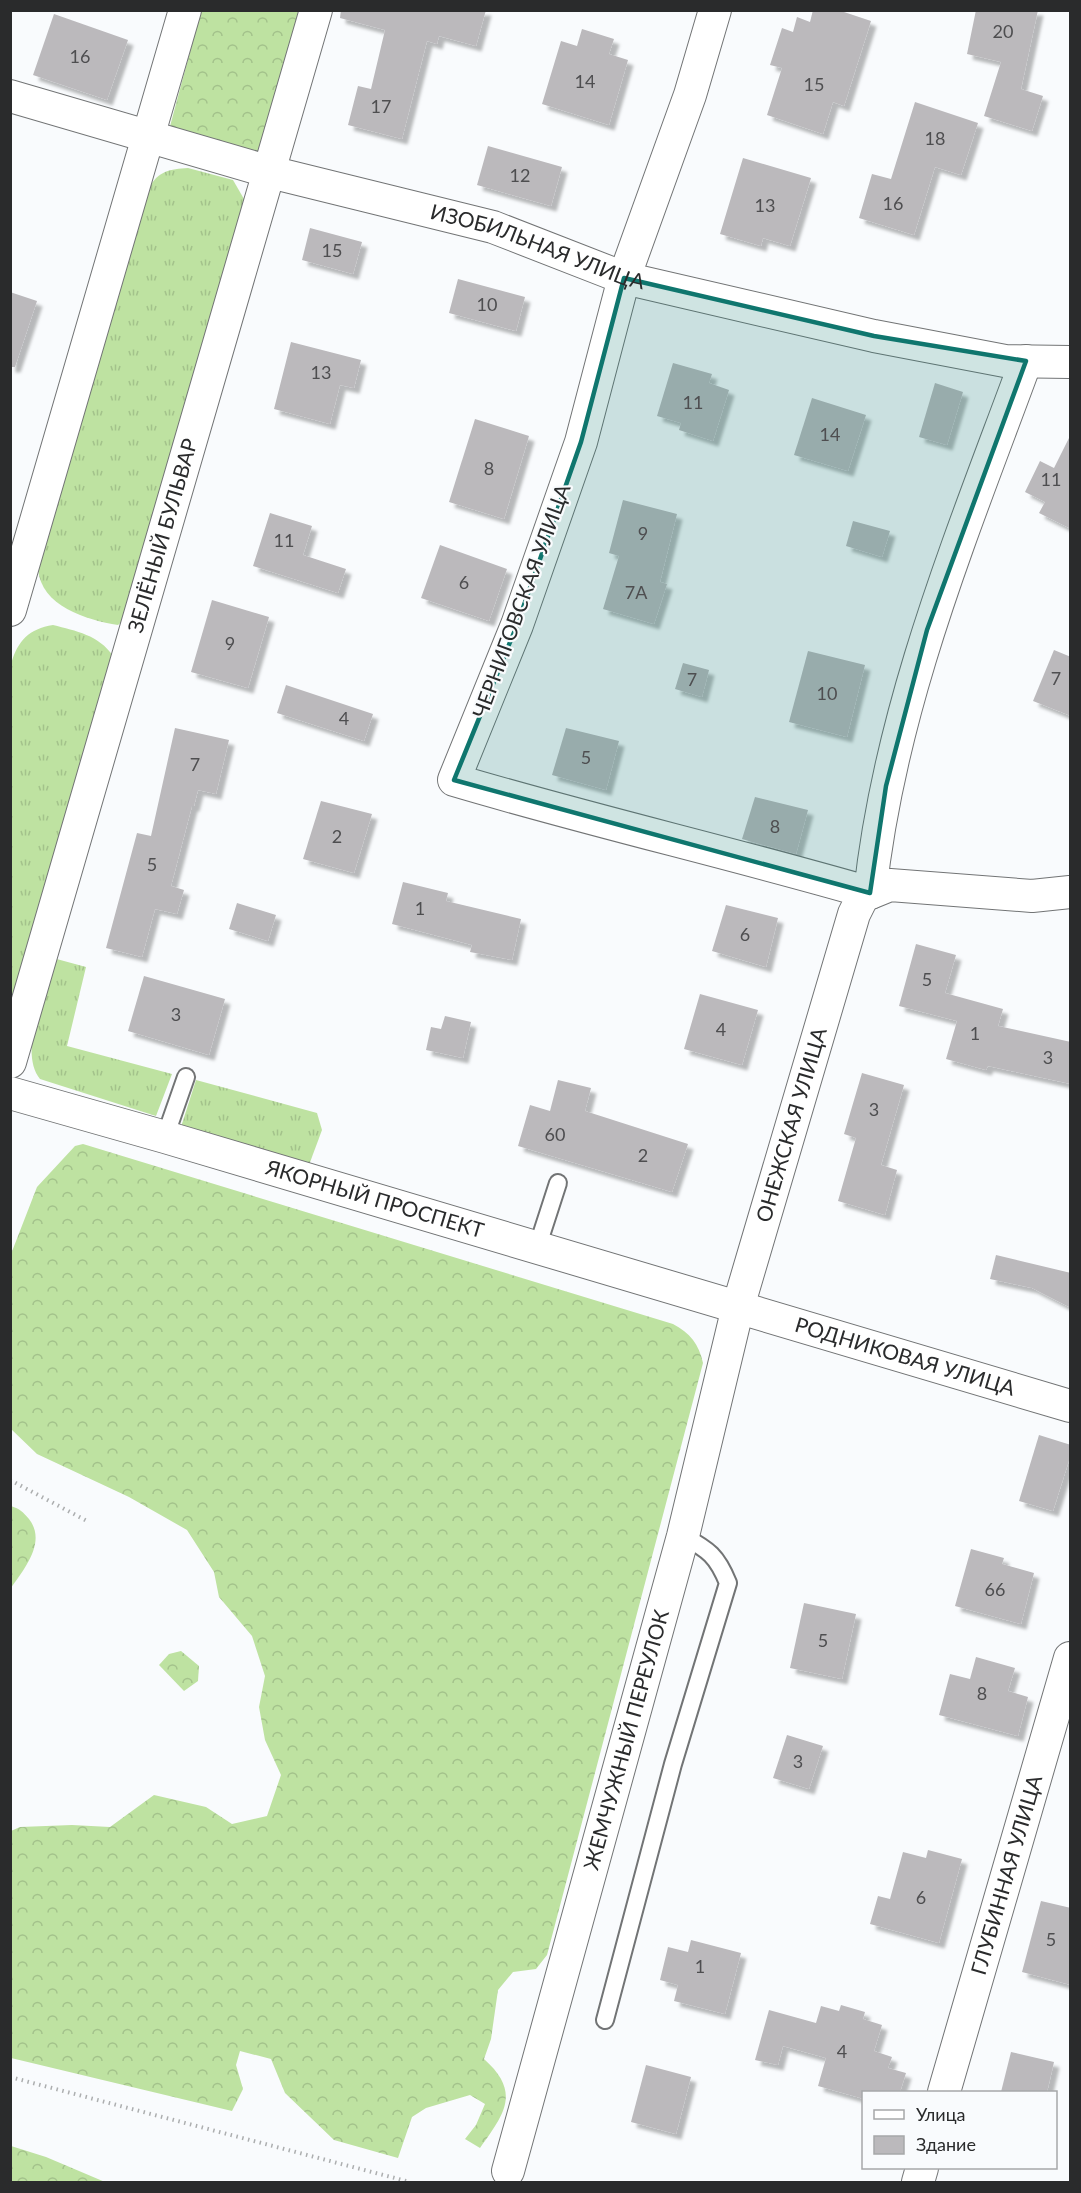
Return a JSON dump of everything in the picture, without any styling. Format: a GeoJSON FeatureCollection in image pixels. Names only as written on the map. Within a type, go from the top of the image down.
{"type":"FeatureCollection","features":[{"type":"Feature","properties":{"kind":"street"},"geometry":{"type":"LineString","coordinates":[[10,610],[185,10]]}},
{"type":"Feature","properties":{"kind":"street","name":"ЗЕЛЁНЫЙ БУЛЬВАР"},"geometry":{"type":"LineString","coordinates":[[10,1062],[316,10]]}},
{"type":"Feature","properties":{"kind":"street","name":"ЧЕРНИГОВСКАЯ УЛИЦА"},"geometry":{"type":"LineString","coordinates":[[715,10],[690,96],[624,278],[581,442],[517,625],[454,780],[520,800],[795,870],[870,892]]}},
{"type":"Feature","properties":{"kind":"street","name":"ИЗОБИЛЬНАЯ УЛИЦА"},"geometry":{"type":"LineString","coordinates":[[10,96],[270,172],[493,227],[624,278],[874,336],[1005,361],[1071,362]]}},
{"type":"Feature","properties":{"kind":"street"},"geometry":{"type":"LineString","coordinates":[[1026,361],[927,630],[886,786],[870,892],[891,885],[1032,896],[1071,892]]}},
{"type":"Feature","properties":{"kind":"street","name":"ОНЕЖСКАЯ УЛИЦА"},"geometry":{"type":"LineString","coordinates":[[738,1308],[854,914],[863,896],[870,892]]}},
{"type":"Feature","properties":{"kind":"street","name":"ЯКОРНЫЙ ПРОСПЕКТ"},"geometry":{"type":"LineString","coordinates":[[10,1094],[165,1137],[738,1308]]}},
{"type":"Feature","properties":{"kind":"street","name":"РОДНИКОВАЯ УЛИЦА"},"geometry":{"type":"LineString","coordinates":[[738,1308],[1071,1406]]}},
{"type":"Feature","properties":{"kind":"street","name":"ЖЕМЧУЖНЫЙ ПЕРЕУЛОК"},"geometry":{"type":"LineString","coordinates":[[508,2171],[684,1536],[738,1308]]}},
{"type":"Feature","properties":{"kind":"street","name":"ГЛУБИННАЯ УЛИЦА"},"geometry":{"type":"LineString","coordinates":[[944,2091],[1071,1658]]}},
{"type":"Feature","properties":{"kind":"lane"},"geometry":{"type":"LineString","coordinates":[[165,1137],[186,1077]]}},
{"type":"Feature","properties":{"kind":"lane"},"geometry":{"type":"LineString","coordinates":[[537,1248],[558,1183]]}},
{"type":"Feature","properties":{"kind":"lane"},"geometry":{"type":"LineString","coordinates":[[604,2020],[673,1764],[728,1583],[721,1566],[709,1550],[684,1536]]}},
{"type":"Feature","properties":{"kind":"path"},"geometry":{"type":"LineString","coordinates":[[10,1480],[52,1500],[87,1521]]}},
{"type":"Feature","properties":{"kind":"path"},"geometry":{"type":"LineString","coordinates":[[10,2078],[410,2182]]}},
{"type":"Feature","properties":{"kind":"highlighted area"},"geometry":{"type":"Polygon","coordinates":[[[624,278],[874,336],[1026,361],[927,630],[886,786],[870,893],[454,780],[517,625],[581,442],[624,278]]]}},
{"type":"Feature","properties":{"kind":"green space"},"geometry":{"type":"Polygon","coordinates":[[[201,11],[303,11],[262,156],[169,130],[201,11]]]}},
{"type":"Feature","properties":{"kind":"green space"},"geometry":{"type":"Polygon","coordinates":[[[188,168],[233,180],[244,199],[244,209],[125,619],[118,625],[79,615],[56,602],[41,582],[38,569],[149,188],[161,174],[188,168]]]}},
{"type":"Feature","properties":{"kind":"green space"},"geometry":{"type":"Polygon","coordinates":[[[53,625],[94,639],[113,656],[11,1013],[11,664],[17,648],[26,637],[37,629],[53,625]]]}},
{"type":"Feature","properties":{"kind":"green space"},"geometry":{"type":"Polygon","coordinates":[[[53,958],[86,967],[67,1046],[172,1074],[156,1116],[40,1079],[34,1067],[32,1037],[53,958]]]}},
{"type":"Feature","properties":{"kind":"green space"},"geometry":{"type":"Polygon","coordinates":[[[196,1080],[317,1113],[322,1130],[309,1165],[181,1127],[196,1080]]]}},
{"type":"Feature","properties":{"kind":"green space"},"geometry":{"type":"Polygon","coordinates":[[[83,1144],[673,1324],[689,1335],[699,1350],[703,1363],[547,1955],[536,1969],[513,1972],[498,1990],[491,2039],[484,2059],[502,2082],[506,2092],[505,2103],[496,2124],[480,2148],[465,2139],[476,2125],[485,2104],[470,2095],[426,2108],[412,2117],[398,2158],[334,2140],[285,2093],[271,2059],[240,2051],[236,2065],[243,2089],[232,2111],[11,2058],[11,1831],[20,1827],[72,1825],[110,1827],[154,1795],[206,1807],[232,1824],[267,1816],[281,1775],[265,1740],[259,1707],[265,1676],[252,1636],[219,1597],[214,1572],[187,1530],[129,1497],[37,1454],[11,1429],[11,1254],[37,1187],[75,1146],[83,1144]]]}},
{"type":"Feature","properties":{"kind":"green space"},"geometry":{"type":"Polygon","coordinates":[[[11,1506],[17,1508],[29,1519],[36,1537],[32,1555],[11,1588],[11,1506]]]}},
{"type":"Feature","properties":{"kind":"green space"},"geometry":{"type":"Polygon","coordinates":[[[181,1651],[199,1666],[198,1681],[184,1691],[159,1665],[169,1654],[181,1651]]]}},
{"type":"Feature","properties":{"kind":"green space"},"geometry":{"type":"Polygon","coordinates":[[[11,2146],[46,2157],[105,2182],[11,2182],[11,2146]]]}},
{"type":"Feature","properties":{"kind":"building"},"geometry":{"type":"Polygon","coordinates":[[[341,10],[486,10],[476,46],[439,36],[437,44],[427,41],[402,139],[348,125],[358,86],[371,89],[385,30],[340,18],[341,10]]]}},
{"type":"Feature","properties":{"kind":"building"},"geometry":{"type":"Polygon","coordinates":[[[813,10],[838,10],[871,21],[844,106],[833,102],[823,134],[767,115],[782,68],[770,65],[782,28],[793,32],[797,17],[810,22],[813,10]]]}},
{"type":"Feature","properties":{"kind":"building"},"geometry":{"type":"Polygon","coordinates":[[[976,10],[1038,10],[1021,89],[1043,96],[1032,131],[984,116],[1001,62],[967,54],[976,10]]]}},
{"type":"Feature","properties":{"kind":"building"},"geometry":{"type":"Polygon","coordinates":[[[54,14],[128,40],[107,100],[33,75],[54,14]]]}},
{"type":"Feature","properties":{"kind":"building"},"geometry":{"type":"Polygon","coordinates":[[[582,29],[614,39],[609,54],[628,60],[609,125],[542,104],[561,41],[577,46],[582,29]]]}},
{"type":"Feature","properties":{"kind":"building"},"geometry":{"type":"Polygon","coordinates":[[[915,102],[978,123],[961,175],[935,167],[914,235],[859,218],[872,174],[891,179],[915,102]]]}},
{"type":"Feature","properties":{"kind":"building"},"geometry":{"type":"Polygon","coordinates":[[[488,146],[562,167],[551,206],[477,185],[488,146]]]}},
{"type":"Feature","properties":{"kind":"building"},"geometry":{"type":"Polygon","coordinates":[[[743,158],[811,178],[790,246],[763,238],[761,246],[720,234],[743,158]]]}},
{"type":"Feature","properties":{"kind":"building"},"geometry":{"type":"Polygon","coordinates":[[[310,228],[362,242],[353,274],[302,260],[310,228]]]}},
{"type":"Feature","properties":{"kind":"building"},"geometry":{"type":"Polygon","coordinates":[[[458,279],[525,297],[516,331],[449,313],[458,279]]]}},
{"type":"Feature","properties":{"kind":"building"},"geometry":{"type":"Polygon","coordinates":[[[10,292],[37,301],[15,367],[10,367],[10,292]]]}},
{"type":"Feature","properties":{"kind":"building"},"geometry":{"type":"Polygon","coordinates":[[[291,342],[361,360],[354,388],[340,385],[330,424],[274,409],[291,342]]]}},
{"type":"Feature","properties":{"kind":"building"},"geometry":{"type":"Polygon","coordinates":[[[673,363],[712,374],[709,383],[729,390],[713,441],[679,430],[681,423],[657,416],[673,363]]]}},
{"type":"Feature","properties":{"kind":"building"},"geometry":{"type":"Polygon","coordinates":[[[935,383],[963,392],[947,445],[919,437],[935,383]]]}},
{"type":"Feature","properties":{"kind":"building"},"geometry":{"type":"Polygon","coordinates":[[[812,398],[866,415],[848,471],[794,455],[812,398]]]}},
{"type":"Feature","properties":{"kind":"building"},"geometry":{"type":"Polygon","coordinates":[[[475,419],[529,436],[504,519],[449,502],[475,419]]]}},
{"type":"Feature","properties":{"kind":"building"},"geometry":{"type":"Polygon","coordinates":[[[1071,434],[1071,529],[1039,513],[1045,502],[1025,492],[1040,461],[1054,468],[1071,434]]]}},
{"type":"Feature","properties":{"kind":"building"},"geometry":{"type":"Polygon","coordinates":[[[623,500],[677,514],[660,582],[667,584],[654,624],[603,609],[619,556],[609,553],[623,500]]]}},
{"type":"Feature","properties":{"kind":"building"},"geometry":{"type":"Polygon","coordinates":[[[270,513],[312,526],[303,555],[346,569],[338,593],[253,566],[270,513]]]}},
{"type":"Feature","properties":{"kind":"building"},"geometry":{"type":"Polygon","coordinates":[[[853,521],[890,531],[882,557],[846,546],[853,521]]]}},
{"type":"Feature","properties":{"kind":"building"},"geometry":{"type":"Polygon","coordinates":[[[440,545],[507,569],[489,621],[421,598],[440,545]]]}},
{"type":"Feature","properties":{"kind":"building"},"geometry":{"type":"Polygon","coordinates":[[[212,600],[269,617],[248,688],[191,672],[212,600]]]}},
{"type":"Feature","properties":{"kind":"building"},"geometry":{"type":"Polygon","coordinates":[[[1054,650],[1071,657],[1071,716],[1033,701],[1054,650]]]}},
{"type":"Feature","properties":{"kind":"building"},"geometry":{"type":"Polygon","coordinates":[[[808,651],[865,665],[847,737],[789,722],[808,651]]]}},
{"type":"Feature","properties":{"kind":"building"},"geometry":{"type":"Polygon","coordinates":[[[683,663],[709,670],[702,697],[675,689],[683,663]]]}},
{"type":"Feature","properties":{"kind":"building"},"geometry":{"type":"Polygon","coordinates":[[[286,685],[373,714],[364,741],[277,713],[286,685]]]}},
{"type":"Feature","properties":{"kind":"building"},"geometry":{"type":"Polygon","coordinates":[[[175,728],[229,740],[216,794],[198,790],[194,806],[192,806],[171,886],[184,890],[177,914],[155,909],[142,957],[106,948],[137,833],[151,836],[175,728]]]}},
{"type":"Feature","properties":{"kind":"building"},"geometry":{"type":"Polygon","coordinates":[[[566,728],[619,741],[606,790],[552,775],[566,728]]]}},
{"type":"Feature","properties":{"kind":"building"},"geometry":{"type":"Polygon","coordinates":[[[755,797],[808,810],[796,854],[742,839],[755,797]]]}},
{"type":"Feature","properties":{"kind":"building"},"geometry":{"type":"Polygon","coordinates":[[[321,801],[372,814],[354,873],[303,859],[321,801]]]}},
{"type":"Feature","properties":{"kind":"building"},"geometry":{"type":"Polygon","coordinates":[[[403,882],[448,893],[446,901],[521,919],[512,960],[470,952],[472,945],[392,924],[403,882]]]}},
{"type":"Feature","properties":{"kind":"building"},"geometry":{"type":"Polygon","coordinates":[[[237,903],[276,915],[268,941],[229,929],[237,903]]]}},
{"type":"Feature","properties":{"kind":"building"},"geometry":{"type":"Polygon","coordinates":[[[726,905],[778,918],[766,967],[712,951],[726,905]]]}},
{"type":"Feature","properties":{"kind":"building"},"geometry":{"type":"Polygon","coordinates":[[[916,944],[956,955],[945,993],[1003,1009],[998,1026],[1071,1042],[1071,1084],[988,1066],[986,1070],[946,1059],[957,1021],[899,1006],[916,944]]]}},
{"type":"Feature","properties":{"kind":"building"},"geometry":{"type":"Polygon","coordinates":[[[144,976],[225,999],[209,1055],[128,1031],[144,976]]]}},
{"type":"Feature","properties":{"kind":"building"},"geometry":{"type":"Polygon","coordinates":[[[700,994],[758,1010],[742,1065],[684,1049],[700,994]]]}},
{"type":"Feature","properties":{"kind":"building"},"geometry":{"type":"Polygon","coordinates":[[[445,1016],[471,1022],[463,1058],[426,1050],[431,1027],[441,1029],[445,1016]]]}},
{"type":"Feature","properties":{"kind":"building"},"geometry":{"type":"Polygon","coordinates":[[[862,1073],[904,1085],[881,1165],[897,1170],[885,1215],[838,1201],[856,1138],[844,1134],[862,1073]]]}},
{"type":"Feature","properties":{"kind":"building"},"geometry":{"type":"Polygon","coordinates":[[[558,1080],[591,1088],[585,1111],[688,1144],[672,1192],[518,1146],[530,1105],[550,1111],[558,1080]]]}},
{"type":"Feature","properties":{"kind":"building"},"geometry":{"type":"Polygon","coordinates":[[[996,1255],[1071,1273],[1071,1308],[1032,1288],[990,1279],[996,1255]]]}},
{"type":"Feature","properties":{"kind":"building"},"geometry":{"type":"Polygon","coordinates":[[[1039,1435],[1071,1445],[1071,1454],[1053,1511],[1019,1501],[1039,1435]]]}},
{"type":"Feature","properties":{"kind":"building"},"geometry":{"type":"Polygon","coordinates":[[[971,1549],[1004,1558],[1002,1564],[1034,1573],[1021,1624],[955,1606],[971,1549]]]}},
{"type":"Feature","properties":{"kind":"building"},"geometry":{"type":"Polygon","coordinates":[[[804,1603],[856,1614],[842,1679],[790,1668],[804,1603]]]}},
{"type":"Feature","properties":{"kind":"building"},"geometry":{"type":"Polygon","coordinates":[[[976,1657],[1015,1668],[1008,1691],[1028,1697],[1018,1736],[939,1715],[950,1674],[970,1679],[976,1657]]]}},
{"type":"Feature","properties":{"kind":"building"},"geometry":{"type":"Polygon","coordinates":[[[787,1735],[823,1746],[809,1789],[773,1778],[787,1735]]]}},
{"type":"Feature","properties":{"kind":"building"},"geometry":{"type":"Polygon","coordinates":[[[928,1850],[962,1859],[939,1943],[870,1924],[878,1896],[890,1899],[903,1852],[926,1858],[928,1850]]]}},
{"type":"Feature","properties":{"kind":"building"},"geometry":{"type":"Polygon","coordinates":[[[1041,1901],[1071,1908],[1071,1985],[1022,1972],[1041,1901]]]}},
{"type":"Feature","properties":{"kind":"building"},"geometry":{"type":"Polygon","coordinates":[[[691,1940],[741,1953],[725,2014],[674,2001],[678,1985],[660,1980],[668,1947],[688,1952],[691,1940]]]}},
{"type":"Feature","properties":{"kind":"building"},"geometry":{"type":"Polygon","coordinates":[[[841,2005],[865,2012],[863,2019],[882,2025],[874,2051],[892,2057],[888,2068],[906,2073],[900,2091],[862,2091],[862,2098],[818,2086],[826,2058],[783,2046],[778,2065],[755,2060],[769,2010],[816,2023],[821,2006],[839,2011],[841,2005]]]}},
{"type":"Feature","properties":{"kind":"building"},"geometry":{"type":"Polygon","coordinates":[[[1011,2052],[1054,2062],[1047,2091],[1001,2091],[1011,2052]]]}},
{"type":"Feature","properties":{"kind":"building"},"geometry":{"type":"Polygon","coordinates":[[[646,2065],[691,2077],[676,2134],[631,2122],[646,2065]]]}}]}
